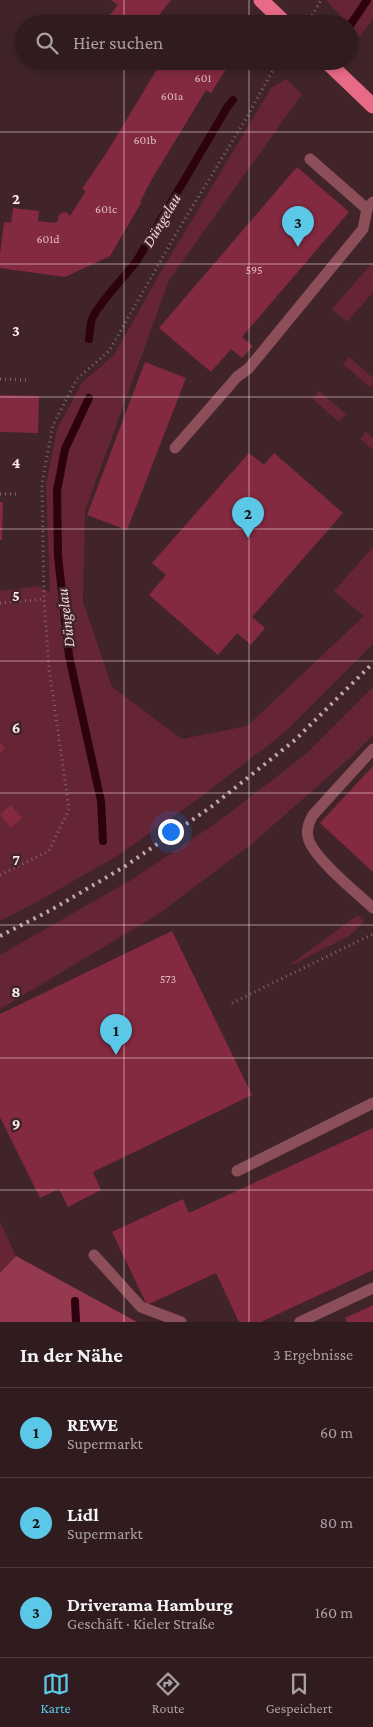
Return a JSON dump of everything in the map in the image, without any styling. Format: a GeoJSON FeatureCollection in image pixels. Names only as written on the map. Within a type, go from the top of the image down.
{"type":"FeatureCollection","features":[{"type":"Feature","properties":{"kind":"main road"},"geometry":{"type":"LineString","coordinates":[[261,0],[277,15]]}},
{"type":"Feature","properties":{"kind":"main road"},"geometry":{"type":"LineString","coordinates":[[335,70],[373,106]]}},
{"type":"Feature","properties":{"kind":"lane"},"geometry":{"type":"LineString","coordinates":[[175,448],[238,377],[249,368],[363,229],[370,205],[310,159]]}},
{"type":"Feature","properties":{"kind":"lane"},"geometry":{"type":"LineString","coordinates":[[373,749],[313,815],[308,824],[307,834],[310,843],[334,872],[373,908]]}},
{"type":"Feature","properties":{"kind":"lane"},"geometry":{"type":"LineString","coordinates":[[237,1171],[373,1103]]}},
{"type":"Feature","properties":{"kind":"lane"},"geometry":{"type":"LineString","coordinates":[[94,1255],[140,1308],[181,1322]]}},
{"type":"Feature","properties":{"kind":"lane"},"geometry":{"type":"LineString","coordinates":[[300,1322],[373,1288]]}},
{"type":"Feature","properties":{"kind":"path"},"geometry":{"type":"LineString","coordinates":[[312,15],[321,0]]}},
{"type":"Feature","properties":{"kind":"path"},"geometry":{"type":"LineString","coordinates":[[0,875],[49,851],[69,810],[49,668],[44,599],[42,483],[53,425],[77,379],[109,351],[273,70]]}},
{"type":"Feature","properties":{"kind":"path"},"geometry":{"type":"LineString","coordinates":[[0,379],[30,380]]}},
{"type":"Feature","properties":{"kind":"path"},"geometry":{"type":"LineString","coordinates":[[0,494],[20,494]]}},
{"type":"Feature","properties":{"kind":"path"},"geometry":{"type":"LineString","coordinates":[[0,603],[44,599]]}},
{"type":"Feature","properties":{"kind":"path"},"geometry":{"type":"LineString","coordinates":[[232,1003],[373,934]]}},
{"type":"Feature","properties":{"kind":"shaded area"},"geometry":{"type":"Polygon","coordinates":[[[326,0],[373,0],[373,19],[360,37],[358,35],[358,15],[340,15],[326,0]]]}},
{"type":"Feature","properties":{"kind":"shaded area"},"geometry":{"type":"Polygon","coordinates":[[[286,79],[302,94],[169,280],[85,511],[83,602],[112,687],[182,739],[247,726],[364,616],[334,591],[373,547],[373,644],[285,732],[202,796],[117,856],[0,921],[0,591],[38,586],[50,592],[46,485],[57,429],[82,383],[114,355],[162,270],[271,88],[286,79]]]}},
{"type":"Feature","properties":{"kind":"shaded area"},"geometry":{"type":"Polygon","coordinates":[[[373,262],[373,292],[347,322],[332,309],[373,262]]]}},
{"type":"Feature","properties":{"kind":"shaded area"},"geometry":{"type":"Polygon","coordinates":[[[349,357],[373,378],[373,383],[370,387],[343,364],[349,357]]]}},
{"type":"Feature","properties":{"kind":"shaded area"},"geometry":{"type":"Polygon","coordinates":[[[319,391],[346,414],[339,422],[313,399],[319,391]]]}},
{"type":"Feature","properties":{"kind":"shaded area"},"geometry":{"type":"Polygon","coordinates":[[[366,432],[373,438],[373,450],[360,439],[366,432]]]}},
{"type":"Feature","properties":{"kind":"shaded area"},"geometry":{"type":"Polygon","coordinates":[[[373,687],[373,735],[352,756],[254,842],[157,915],[0,1009],[0,955],[131,880],[219,821],[306,754],[373,687]]]}},
{"type":"Feature","properties":{"kind":"shaded area"},"geometry":{"type":"Polygon","coordinates":[[[358,915],[364,922],[349,936],[291,964],[358,915]]]}},
{"type":"Feature","properties":{"kind":"shaded area"},"geometry":{"type":"Polygon","coordinates":[[[0,1222],[16,1256],[0,1273],[0,1222]]]}},
{"type":"Feature","properties":{"kind":"shaded area"},"geometry":{"type":"Polygon","coordinates":[[[16,1256],[137,1322],[0,1322],[0,1273],[16,1256]]]}},
{"type":"Feature","properties":{"kind":"building"},"geometry":{"type":"Polygon","coordinates":[[[111,0],[171,0],[159,15],[110,15],[118,5],[111,0]]]}},
{"type":"Feature","properties":{"kind":"building"},"geometry":{"type":"Polygon","coordinates":[[[157,70],[225,70],[211,93],[206,90],[152,179],[141,203],[110,256],[65,277],[0,268],[4,222],[11,223],[13,208],[39,211],[38,221],[55,223],[58,221],[61,213],[66,212],[70,216],[86,191],[82,189],[107,152],[157,70]]]}},
{"type":"Feature","properties":{"kind":"building"},"geometry":{"type":"Polygon","coordinates":[[[297,167],[349,212],[242,337],[253,346],[242,358],[231,349],[211,372],[159,328],[297,167]]]}},
{"type":"Feature","properties":{"kind":"building"},"geometry":{"type":"Polygon","coordinates":[[[145,362],[186,378],[127,530],[87,515],[145,362]]]}},
{"type":"Feature","properties":{"kind":"building"},"geometry":{"type":"Polygon","coordinates":[[[0,395],[39,396],[38,433],[0,432],[0,395]]]}},
{"type":"Feature","properties":{"kind":"building"},"geometry":{"type":"Polygon","coordinates":[[[249,453],[264,465],[274,453],[343,513],[252,617],[265,628],[251,645],[237,633],[218,655],[149,595],[166,575],[152,563],[249,453]]]}},
{"type":"Feature","properties":{"kind":"building"},"geometry":{"type":"Polygon","coordinates":[[[0,502],[3,502],[2,540],[0,540],[0,502]]]}},
{"type":"Feature","properties":{"kind":"building"},"geometry":{"type":"Polygon","coordinates":[[[0,742],[5,749],[0,753],[0,742]]]}},
{"type":"Feature","properties":{"kind":"building"},"geometry":{"type":"Polygon","coordinates":[[[373,766],[373,872],[320,823],[373,766]]]}},
{"type":"Feature","properties":{"kind":"building"},"geometry":{"type":"Polygon","coordinates":[[[11,805],[22,818],[11,828],[0,814],[11,805]]]}},
{"type":"Feature","properties":{"kind":"building"},"geometry":{"type":"Polygon","coordinates":[[[172,931],[252,1095],[93,1172],[101,1190],[68,1207],[59,1189],[40,1198],[0,1117],[0,1014],[172,931]]]}},
{"type":"Feature","properties":{"kind":"building"},"geometry":{"type":"Polygon","coordinates":[[[373,1128],[373,1270],[261,1322],[239,1322],[216,1273],[147,1305],[112,1232],[183,1199],[189,1213],[373,1128]]]}},
{"type":"Feature","properties":{"kind":"building"},"geometry":{"type":"Polygon","coordinates":[[[373,1305],[373,1322],[347,1322],[345,1318],[373,1305]]]}},
{"type":"Feature","properties":{"kind":"waterway","name":"Düngelau"},"geometry":{"type":"LineString","coordinates":[[357,15],[367,0]]}},
{"type":"Feature","properties":{"kind":"waterway","name":"Düngelau"},"geometry":{"type":"LineString","coordinates":[[89,339],[91,321],[96,312],[136,262],[233,100]]}},
{"type":"Feature","properties":{"kind":"waterway","name":"Düngelau"},"geometry":{"type":"LineString","coordinates":[[89,398],[65,449],[57,491],[58,556],[69,656],[101,801],[103,841]]}},
{"type":"Feature","properties":{"kind":"waterway","name":"Düngelau"},"geometry":{"type":"LineString","coordinates":[[75,1301],[76,1322]]}},
{"type":"Feature","properties":{"kind":"railway"},"geometry":{"type":"LineString","coordinates":[[0,936],[51,910],[124,867],[211,807],[295,740],[373,663]]}},
{"type":"Feature","properties":{"kind":"place","name":"Driverama Hamburg"},"geometry":{"type":"Point","coordinates":[298,247]}},
{"type":"Feature","properties":{"kind":"place","name":"Lidl"},"geometry":{"type":"Point","coordinates":[248,538]}},
{"type":"Feature","properties":{"kind":"place","name":"REWE"},"geometry":{"type":"Point","coordinates":[116,1055]}}]}
